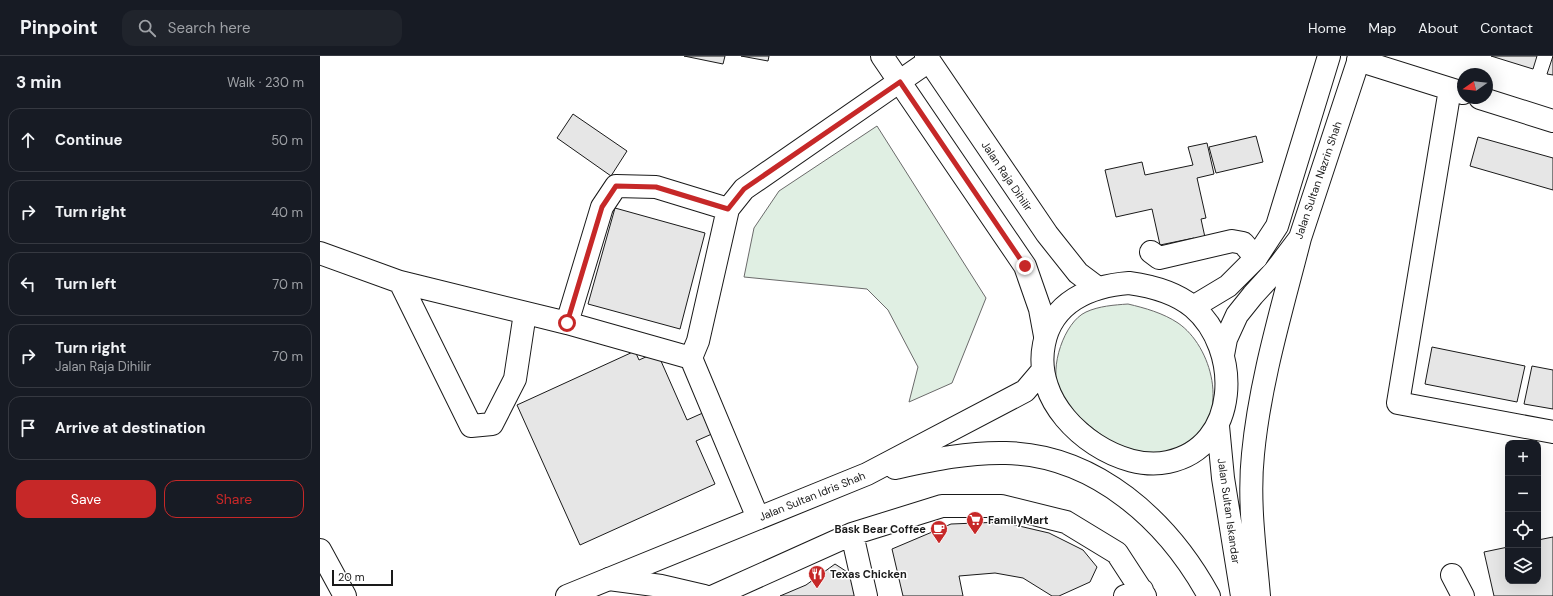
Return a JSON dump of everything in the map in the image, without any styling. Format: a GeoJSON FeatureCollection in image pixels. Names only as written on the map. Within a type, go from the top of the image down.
{"type":"FeatureCollection","features":[{"type":"Feature","properties":{"kind":"main road"},"geometry":{"type":"LineString","coordinates":[[882,56],[1025,266],[1040,309],[1045,336]]}},
{"type":"Feature","properties":{"kind":"main road"},"geometry":{"type":"LineString","coordinates":[[1193,307],[1228,286],[1256,258],[1277,226],[1329,56]]}},
{"type":"Feature","properties":{"kind":"main road"},"geometry":{"type":"LineString","coordinates":[[758,518],[691,358],[698,341],[728,209],[744,189],[900,82],[927,58]]}},
{"type":"Feature","properties":{"kind":"main road","name":"Jalan Raja Dihilir"},"geometry":{"type":"LineString","coordinates":[[927,58],[1047,234],[1078,273],[1098,288]]}},
{"type":"Feature","properties":{"kind":"main road"},"geometry":{"type":"LineString","coordinates":[[1359,58],[1457,91],[1398,403],[1553,432]]}},
{"type":"Feature","properties":{"kind":"main road","name":"Jalan Sultan Nazrin Shah"},"geometry":{"type":"LineString","coordinates":[[1223,355],[1226,339],[1237,315],[1253,295],[1275,272],[1300,238],[1359,58]]}},
{"type":"Feature","properties":{"kind":"main road"},"geometry":{"type":"LineString","coordinates":[[1493,102],[1553,121]]}},
{"type":"Feature","properties":{"kind":"main road"},"geometry":{"type":"LineString","coordinates":[[567,323],[602,207],[616,186],[656,187],[728,209]]}},
{"type":"Feature","properties":{"kind":"main road"},"geometry":{"type":"LineString","coordinates":[[1259,596],[1252,513],[1252,455],[1260,404],[1300,238]]}},
{"type":"Feature","properties":{"kind":"main road"},"geometry":{"type":"LineString","coordinates":[[1151,252],[1159,258],[1232,241],[1243,243],[1256,258]]}},
{"type":"Feature","properties":{"kind":"main road"},"geometry":{"type":"LineString","coordinates":[[320,253],[400,282],[567,323],[691,358]]}},
{"type":"Feature","properties":{"kind":"main road"},"geometry":{"type":"LineString","coordinates":[[400,282],[471,426],[492,424],[515,379],[525,313]]}},
{"type":"Feature","properties":{"kind":"main road"},"geometry":{"type":"LineString","coordinates":[[1129,283],[1144,285],[1172,294],[1193,307],[1212,328],[1223,355],[1226,401],[1218,426],[1208,439],[1182,458],[1152,464],[1125,460],[1099,447],[1074,427],[1053,401],[1042,371],[1042,355],[1045,336],[1052,321],[1059,311],[1082,293],[1098,288],[1129,283]]}},
{"type":"Feature","properties":{"kind":"main road","name":"Jalan Sultan Idris Shah"},"geometry":{"type":"LineString","coordinates":[[567,596],[867,474],[1025,391],[1042,371]]}},
{"type":"Feature","properties":{"kind":"main road","name":"Jalan Sultan Iskandar"},"geometry":{"type":"LineString","coordinates":[[1218,426],[1223,478],[1242,596]]}},
{"type":"Feature","properties":{"kind":"main road"},"geometry":{"type":"LineString","coordinates":[[867,474],[946,457],[986,453],[1026,454],[1062,462],[1114,488],[1150,516],[1181,552],[1209,596]]}},
{"type":"Feature","properties":{"kind":"main road"},"geometry":{"type":"LineString","coordinates":[[714,596],[852,534],[942,506],[1001,506],[1066,522],[1117,553],[1137,594]]}},
{"type":"Feature","properties":{"kind":"main road"},"geometry":{"type":"LineString","coordinates":[[852,534],[866,596]]}},
{"type":"Feature","properties":{"kind":"main road"},"geometry":{"type":"LineString","coordinates":[[320,550],[345,596]]}},
{"type":"Feature","properties":{"kind":"main road"},"geometry":{"type":"LineString","coordinates":[[1452,575],[1463,596]]}},
{"type":"Feature","properties":{"kind":"main road"},"geometry":{"type":"LineString","coordinates":[[608,579],[660,586],[704,596]]}},
{"type":"Feature","properties":{"kind":"green space"},"geometry":{"type":"Polygon","coordinates":[[[877,126],[986,298],[952,383],[909,402],[918,367],[888,310],[867,289],[744,277],[754,228],[779,191],[877,126]]]}},
{"type":"Feature","properties":{"kind":"green space"},"geometry":{"type":"Polygon","coordinates":[[[1128,304],[1166,316],[1178,323],[1190,334],[1200,347],[1207,363],[1212,380],[1213,398],[1210,414],[1203,429],[1191,441],[1174,450],[1144,455],[1134,454],[1116,447],[1075,412],[1062,396],[1056,381],[1057,358],[1060,346],[1071,325],[1078,317],[1096,308],[1128,304]]]}},
{"type":"Feature","properties":{"kind":"building"},"geometry":{"type":"Polygon","coordinates":[[[684,56],[725,56],[723,64],[684,56]]]}},
{"type":"Feature","properties":{"kind":"building"},"geometry":{"type":"Polygon","coordinates":[[[741,56],[769,56],[768,61],[741,56]]]}},
{"type":"Feature","properties":{"kind":"building"},"geometry":{"type":"Polygon","coordinates":[[[1491,56],[1537,56],[1533,69],[1491,56]]]}},
{"type":"Feature","properties":{"kind":"building"},"geometry":{"type":"Polygon","coordinates":[[[1553,56],[1553,75],[1547,74],[1553,56]]]}},
{"type":"Feature","properties":{"kind":"building"},"geometry":{"type":"Polygon","coordinates":[[[573,114],[627,151],[611,176],[557,138],[573,114]]]}},
{"type":"Feature","properties":{"kind":"building"},"geometry":{"type":"Polygon","coordinates":[[[1256,136],[1263,162],[1216,173],[1209,147],[1256,136]]]}},
{"type":"Feature","properties":{"kind":"building"},"geometry":{"type":"Polygon","coordinates":[[[1478,137],[1553,158],[1553,190],[1470,166],[1478,137]]]}},
{"type":"Feature","properties":{"kind":"building"},"geometry":{"type":"Polygon","coordinates":[[[1207,143],[1214,174],[1197,178],[1206,218],[1201,219],[1206,242],[1196,244],[1194,238],[1160,245],[1152,209],[1116,217],[1105,170],[1142,162],[1145,175],[1193,165],[1188,147],[1207,143]]]}},
{"type":"Feature","properties":{"kind":"building"},"geometry":{"type":"Polygon","coordinates":[[[615,208],[705,233],[680,329],[588,304],[615,208]]]}},
{"type":"Feature","properties":{"kind":"building"},"geometry":{"type":"Polygon","coordinates":[[[1432,347],[1525,366],[1517,402],[1425,384],[1432,347]]]}},
{"type":"Feature","properties":{"kind":"building"},"geometry":{"type":"Polygon","coordinates":[[[635,351],[639,360],[657,352],[687,420],[705,412],[714,433],[696,441],[715,484],[580,545],[517,405],[635,351]]]}},
{"type":"Feature","properties":{"kind":"building"},"geometry":{"type":"Polygon","coordinates":[[[1532,366],[1553,370],[1553,409],[1524,404],[1532,366]]]}},
{"type":"Feature","properties":{"kind":"building"},"geometry":{"type":"Polygon","coordinates":[[[1002,522],[1049,533],[1083,550],[1097,567],[1090,582],[1059,596],[1052,596],[1023,578],[995,573],[959,576],[963,596],[903,596],[892,549],[951,524],[1002,522]]]}},
{"type":"Feature","properties":{"kind":"building"},"geometry":{"type":"Polygon","coordinates":[[[1553,537],[1553,596],[1494,596],[1484,552],[1505,548],[1505,584],[1541,584],[1541,539],[1553,537]]]}},
{"type":"Feature","properties":{"kind":"building"},"geometry":{"type":"Polygon","coordinates":[[[835,564],[858,579],[861,596],[780,596],[806,585],[835,564]]]}},
{"type":"Feature","properties":{"kind":"place","name":"FamilyMart"},"geometry":{"type":"Point","coordinates":[975,535]}},
{"type":"Feature","properties":{"kind":"place","name":"Bask Bear Coffee"},"geometry":{"type":"Point","coordinates":[939,544]}},
{"type":"Feature","properties":{"kind":"place","name":"Texas Chicken"},"geometry":{"type":"Point","coordinates":[817,589]}},
{"type":"Feature","properties":{"kind":"route"},"geometry":{"type":"LineString","coordinates":[[567,323],[602,207],[616,186],[656,187],[728,209],[744,189],[900,82],[1025,266]]}}]}
